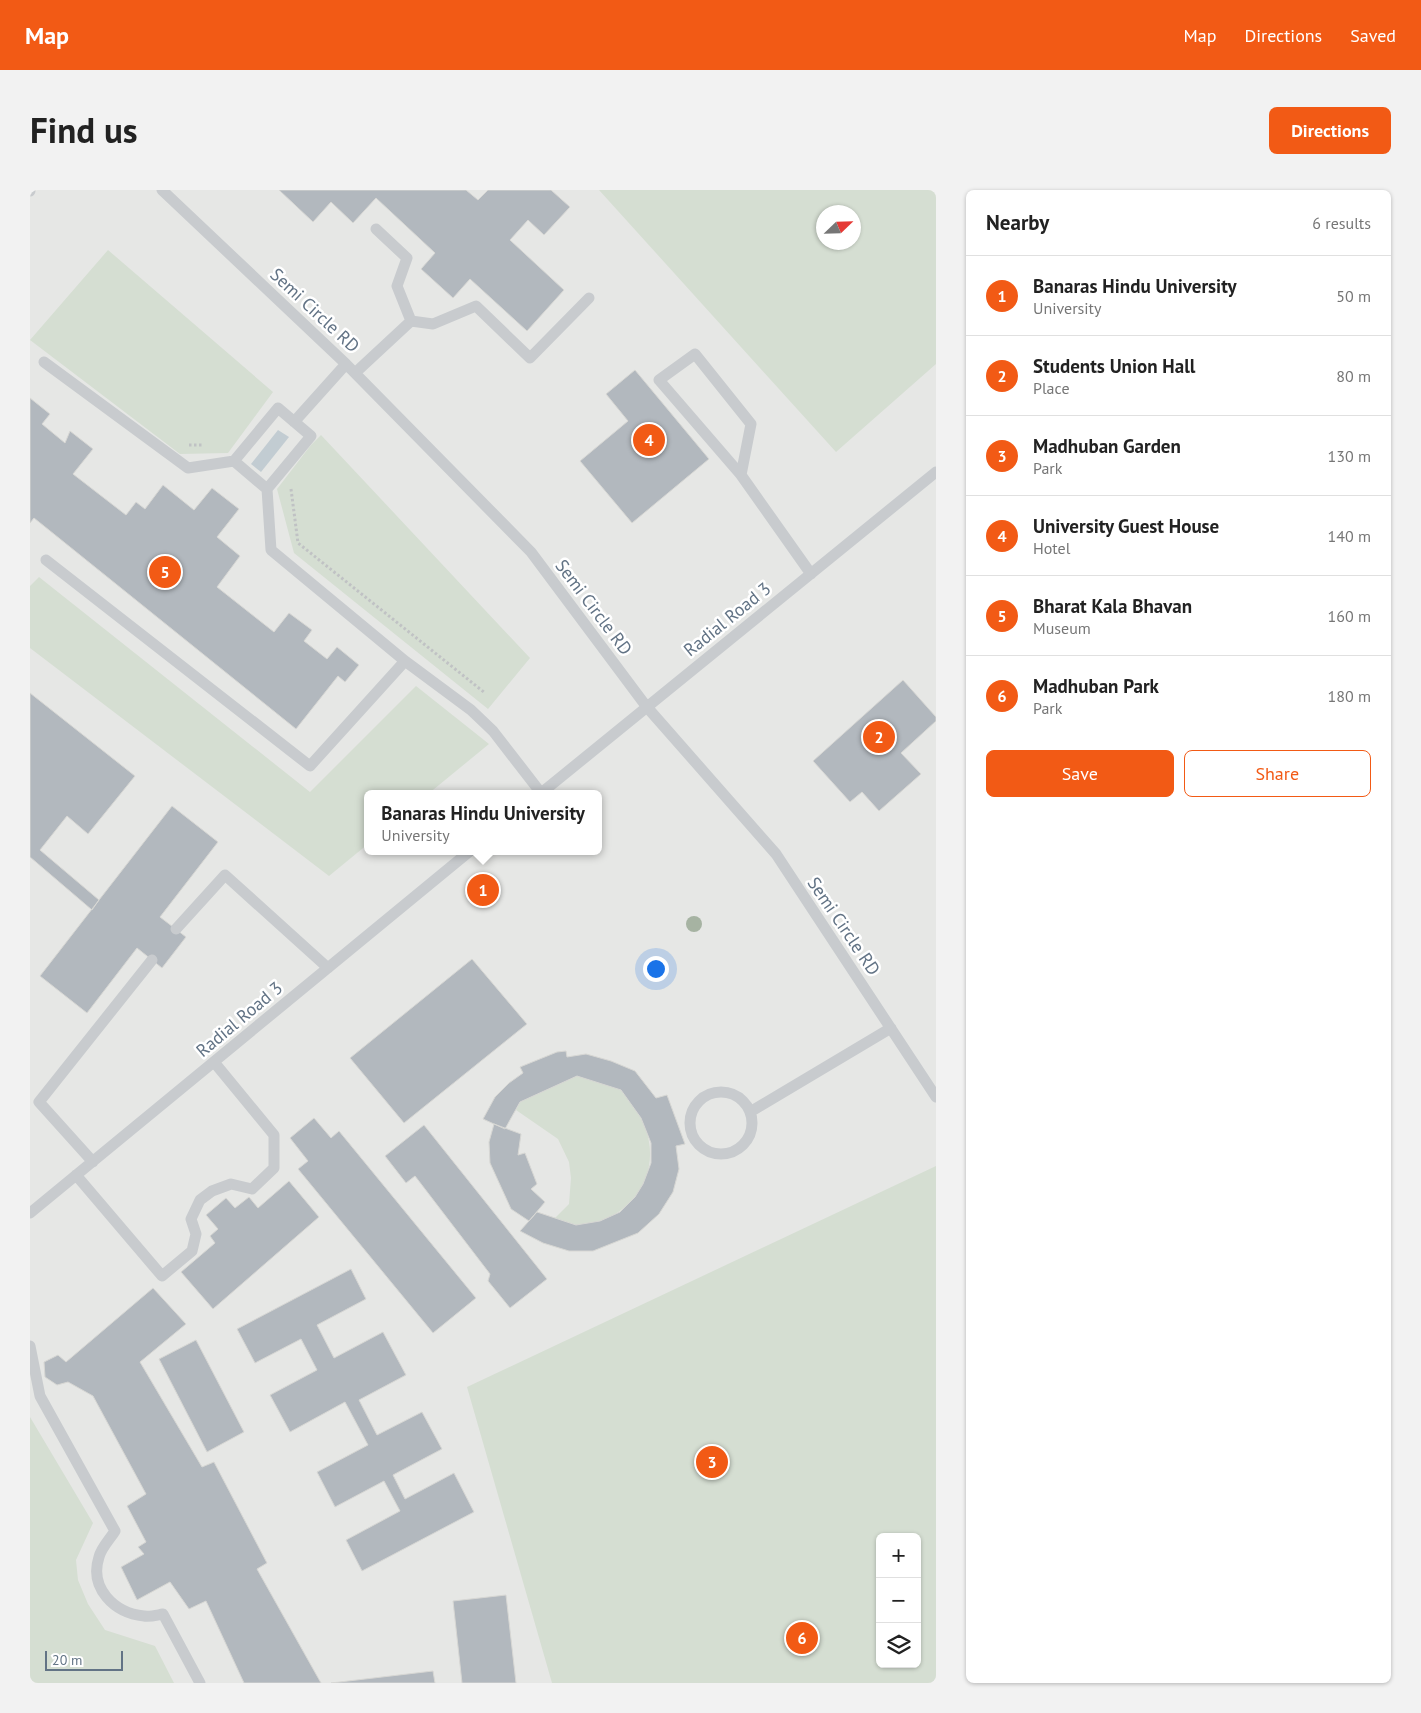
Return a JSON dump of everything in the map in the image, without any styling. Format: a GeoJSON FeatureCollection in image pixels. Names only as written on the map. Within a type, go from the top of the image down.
{"type":"FeatureCollection","features":[{"type":"Feature","properties":{"kind":"lane","name":"Semi Circle RD"},"geometry":{"type":"LineString","coordinates":[[162,190],[346,364],[530,552],[646,706],[776,854],[936,1098]]}},
{"type":"Feature","properties":{"kind":"lane"},"geometry":{"type":"LineString","coordinates":[[376,229],[408,258],[397,286],[411,321]]}},
{"type":"Feature","properties":{"kind":"lane"},"geometry":{"type":"LineString","coordinates":[[411,321],[433,324],[476,306],[530,358],[589,298]]}},
{"type":"Feature","properties":{"kind":"lane"},"geometry":{"type":"LineString","coordinates":[[355,373],[411,321]]}},
{"type":"Feature","properties":{"kind":"lane"},"geometry":{"type":"LineString","coordinates":[[741,475],[751,424],[695,354],[659,380],[741,475],[811,574]]}},
{"type":"Feature","properties":{"kind":"lane"},"geometry":{"type":"LineString","coordinates":[[44,362],[188,468],[234,461],[278,408],[310,436],[267,489],[271,550],[405,660],[471,710],[493,731],[538,790]]}},
{"type":"Feature","properties":{"kind":"lane"},"geometry":{"type":"LineString","coordinates":[[294,422],[346,364]]}},
{"type":"Feature","properties":{"kind":"lane"},"geometry":{"type":"LineString","coordinates":[[234,461],[267,489]]}},
{"type":"Feature","properties":{"kind":"lane","name":"Radial Road 3"},"geometry":{"type":"LineString","coordinates":[[544,790],[936,472]]}},
{"type":"Feature","properties":{"kind":"lane"},"geometry":{"type":"LineString","coordinates":[[46,560],[310,766],[405,660]]}},
{"type":"Feature","properties":{"kind":"lane","name":"Radial Road 3"},"geometry":{"type":"LineString","coordinates":[[30,1214],[465,855]]}},
{"type":"Feature","properties":{"kind":"lane"},"geometry":{"type":"LineString","coordinates":[[176,929],[225,874],[328,968]]}},
{"type":"Feature","properties":{"kind":"lane"},"geometry":{"type":"LineString","coordinates":[[93,1162],[39,1102],[152,960]]}},
{"type":"Feature","properties":{"kind":"lane"},"geometry":{"type":"LineString","coordinates":[[750,1112],[891,1028]]}},
{"type":"Feature","properties":{"kind":"lane"},"geometry":{"type":"LineString","coordinates":[[76,1175],[162,1276],[192,1250],[196,1234],[191,1219],[200,1200],[212,1191],[232,1184],[252,1189],[274,1168],[274,1135],[214,1062]]}},
{"type":"Feature","properties":{"kind":"lane"},"geometry":{"type":"LineString","coordinates":[[729,1093],[745,1103],[750,1112],[751,1133],[741,1146],[728,1154],[706,1151],[692,1136],[691,1115],[701,1099],[710,1094],[729,1093]]}},
{"type":"Feature","properties":{"kind":"lane"},"geometry":{"type":"LineString","coordinates":[[30,1346],[40,1396],[115,1531],[99,1557],[98,1580],[105,1597],[120,1609],[144,1616],[163,1614],[200,1683]]}},
{"type":"Feature","properties":{"kind":"path"},"geometry":{"type":"LineString","coordinates":[[182,445],[212,445]]}},
{"type":"Feature","properties":{"kind":"path"},"geometry":{"type":"LineString","coordinates":[[296,482],[290,489],[298,543],[485,693]]}},
{"type":"Feature","properties":{"kind":"shaded area"},"geometry":{"type":"Polygon","coordinates":[[[30,190],[936,190],[936,1683],[30,1683],[30,190]]]}},
{"type":"Feature","properties":{"kind":"shaded area"},"geometry":{"type":"Polygon","coordinates":[[[599,190],[936,190],[936,364],[836,452],[599,190]]]}},
{"type":"Feature","properties":{"kind":"shaded area"},"geometry":{"type":"Polygon","coordinates":[[[108,250],[273,392],[228,453],[180,454],[30,340],[108,250]]]}},
{"type":"Feature","properties":{"kind":"shaded area"},"geometry":{"type":"Polygon","coordinates":[[[278,430],[289,437],[261,472],[251,464],[278,430]]]}},
{"type":"Feature","properties":{"kind":"shaded area"},"geometry":{"type":"Polygon","coordinates":[[[321,435],[530,658],[488,709],[294,553],[277,489],[321,435]]]}},
{"type":"Feature","properties":{"kind":"shaded area"},"geometry":{"type":"Polygon","coordinates":[[[39,577],[310,792],[416,686],[489,744],[433,790],[364,790],[364,847],[329,876],[30,648],[30,586],[39,577]]]}},
{"type":"Feature","properties":{"kind":"shaded area"},"geometry":{"type":"Polygon","coordinates":[[[577,1076],[606,1083],[623,1092],[645,1128],[650,1148],[649,1167],[643,1185],[632,1200],[617,1213],[599,1221],[577,1225],[555,1218],[569,1204],[571,1178],[569,1162],[558,1139],[516,1110],[520,1102],[577,1076]]]}},
{"type":"Feature","properties":{"kind":"shaded area"},"geometry":{"type":"Polygon","coordinates":[[[936,1166],[936,1683],[552,1683],[467,1387],[936,1166]]]}},
{"type":"Feature","properties":{"kind":"shaded area"},"geometry":{"type":"Polygon","coordinates":[[[30,1417],[93,1523],[76,1560],[78,1580],[88,1604],[105,1630],[155,1646],[174,1683],[30,1683],[30,1417]]]}},
{"type":"Feature","properties":{"kind":"building"},"geometry":{"type":"Polygon","coordinates":[[[279,190],[466,190],[478,200],[488,190],[551,190],[570,207],[544,235],[528,220],[510,240],[564,290],[527,331],[470,279],[453,298],[421,269],[435,253],[376,198],[353,223],[331,202],[313,222],[279,190]]]}},
{"type":"Feature","properties":{"kind":"building"},"geometry":{"type":"Polygon","coordinates":[[[635,370],[709,459],[632,523],[580,461],[628,421],[606,394],[635,370]]]}},
{"type":"Feature","properties":{"kind":"building"},"geometry":{"type":"Polygon","coordinates":[[[30,398],[50,414],[42,424],[65,443],[70,431],[93,449],[73,474],[126,515],[136,502],[145,509],[163,485],[194,510],[212,488],[239,509],[217,537],[240,556],[217,587],[274,632],[289,613],[312,630],[304,641],[327,659],[337,647],[359,665],[345,682],[338,676],[296,729],[34,518],[30,523],[30,398]]]}},
{"type":"Feature","properties":{"kind":"building"},"geometry":{"type":"Polygon","coordinates":[[[903,680],[936,717],[936,721],[901,753],[921,774],[879,811],[862,792],[850,802],[813,761],[903,680]]]}},
{"type":"Feature","properties":{"kind":"building"},"geometry":{"type":"Polygon","coordinates":[[[30,693],[135,776],[88,834],[67,816],[40,850],[99,900],[92,910],[30,857],[30,693]]]}},
{"type":"Feature","properties":{"kind":"building"},"geometry":{"type":"Polygon","coordinates":[[[172,806],[218,842],[160,917],[186,937],[162,968],[137,948],[87,1013],[40,976],[172,806]]]}},
{"type":"Feature","properties":{"kind":"building"},"geometry":{"type":"Polygon","coordinates":[[[472,959],[527,1024],[404,1123],[350,1058],[472,959]]]}},
{"type":"Feature","properties":{"kind":"building"},"geometry":{"type":"Polygon","coordinates":[[[566,1051],[567,1057],[586,1054],[611,1061],[635,1071],[656,1098],[667,1095],[685,1144],[676,1146],[679,1169],[673,1192],[659,1214],[638,1233],[593,1251],[569,1251],[543,1243],[520,1231],[537,1212],[576,1225],[600,1221],[620,1212],[635,1197],[643,1184],[651,1163],[651,1143],[641,1118],[621,1090],[577,1076],[520,1102],[505,1129],[483,1119],[495,1097],[509,1083],[523,1073],[520,1067],[557,1052],[566,1051]]]}},
{"type":"Feature","properties":{"kind":"building"},"geometry":{"type":"Polygon","coordinates":[[[314,1118],[331,1138],[339,1131],[476,1298],[433,1333],[298,1169],[308,1161],[290,1138],[314,1118]]]}},
{"type":"Feature","properties":{"kind":"building"},"geometry":{"type":"Polygon","coordinates":[[[494,1124],[521,1134],[518,1155],[525,1153],[537,1184],[531,1189],[545,1202],[529,1221],[511,1209],[490,1163],[489,1142],[494,1124]]]}},
{"type":"Feature","properties":{"kind":"building"},"geometry":{"type":"Polygon","coordinates":[[[424,1125],[547,1279],[510,1308],[488,1281],[490,1274],[415,1176],[406,1183],[385,1156],[424,1125]]]}},
{"type":"Feature","properties":{"kind":"building"},"geometry":{"type":"Polygon","coordinates":[[[289,1181],[319,1217],[213,1309],[181,1272],[215,1243],[210,1236],[218,1229],[206,1215],[226,1198],[235,1208],[249,1197],[258,1208],[289,1181]]]}},
{"type":"Feature","properties":{"kind":"building"},"geometry":{"type":"Polygon","coordinates":[[[351,1269],[366,1299],[317,1325],[334,1358],[383,1332],[406,1375],[359,1400],[377,1435],[422,1412],[442,1449],[393,1475],[405,1499],[454,1473],[474,1512],[362,1571],[346,1540],[400,1511],[384,1481],[335,1507],[317,1472],[368,1445],[345,1402],[290,1432],[270,1395],[317,1370],[301,1339],[255,1363],[237,1329],[351,1269]]]}},
{"type":"Feature","properties":{"kind":"building"},"geometry":{"type":"Polygon","coordinates":[[[153,1288],[186,1324],[140,1362],[202,1467],[214,1462],[267,1563],[257,1569],[321,1683],[244,1683],[206,1601],[189,1609],[170,1582],[137,1600],[121,1567],[144,1554],[138,1547],[146,1542],[127,1506],[146,1494],[93,1396],[68,1382],[57,1385],[45,1377],[44,1362],[58,1355],[66,1362],[153,1288]]]}},
{"type":"Feature","properties":{"kind":"building"},"geometry":{"type":"Polygon","coordinates":[[[196,1340],[244,1432],[207,1452],[159,1359],[196,1340]]]}},
{"type":"Feature","properties":{"kind":"building"},"geometry":{"type":"Polygon","coordinates":[[[506,1595],[516,1683],[462,1683],[453,1601],[506,1595]]]}},
{"type":"Feature","properties":{"kind":"building"},"geometry":{"type":"Polygon","coordinates":[[[433,1671],[435,1683],[331,1683],[433,1671]]]}},
{"type":"Feature","properties":{"kind":"place","name":"University Guest House"},"geometry":{"type":"Point","coordinates":[649,440]}},
{"type":"Feature","properties":{"kind":"place","name":"Bharat Kala Bhavan"},"geometry":{"type":"Point","coordinates":[165,572]}},
{"type":"Feature","properties":{"kind":"place","name":"Students Union Hall"},"geometry":{"type":"Point","coordinates":[879,737]}},
{"type":"Feature","properties":{"kind":"place","name":"Banaras Hindu University"},"geometry":{"type":"Point","coordinates":[483,890]}},
{"type":"Feature","properties":{"kind":"place","name":"Madhuban Garden"},"geometry":{"type":"Point","coordinates":[712,1462]}},
{"type":"Feature","properties":{"kind":"place","name":"Madhuban Park"},"geometry":{"type":"Point","coordinates":[802,1638]}}]}
